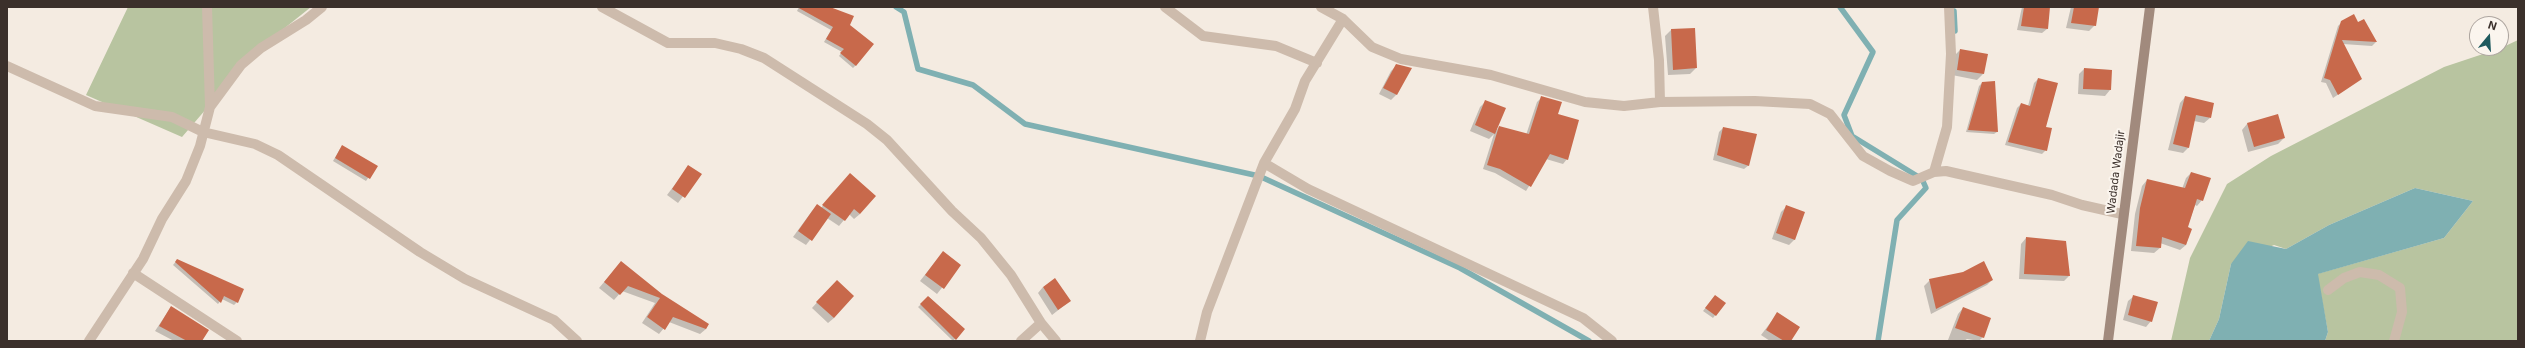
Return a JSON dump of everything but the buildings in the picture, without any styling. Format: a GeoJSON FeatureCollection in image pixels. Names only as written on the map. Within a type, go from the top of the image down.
{"type":"FeatureCollection","features":[{"type":"Feature","properties":{"kind":"street"},"geometry":{"type":"LineString","coordinates":[[89,341],[133,273],[162,219],[186,181],[210,107],[207,7]]}},
{"type":"Feature","properties":{"kind":"street"},"geometry":{"type":"LineString","coordinates":[[210,107],[241,65],[256,52],[306,20],[322,7]]}},
{"type":"Feature","properties":{"kind":"street"},"geometry":{"type":"LineString","coordinates":[[602,7],[668,43],[714,43],[741,49],[764,58],[866,124],[887,140],[946,206],[981,238],[1011,275],[1040,322],[1056,341]]}},
{"type":"Feature","properties":{"kind":"street"},"geometry":{"type":"LineString","coordinates":[[1165,7],[1203,36],[1276,46],[1317,63]]}},
{"type":"Feature","properties":{"kind":"street"},"geometry":{"type":"LineString","coordinates":[[1321,7],[1334,9],[1342,19],[1372,47],[1401,59],[1491,75],[1585,102],[1624,106],[1660,102],[1755,101],[1810,104],[1830,114],[1863,156],[1890,171],[1913,181],[1934,172],[1946,171],[2004,183],[2052,195],[2082,205],[2122,214]]}},
{"type":"Feature","properties":{"kind":"street"},"geometry":{"type":"LineString","coordinates":[[1653,7],[1659,60],[1660,102]]}},
{"type":"Feature","properties":{"kind":"street"},"geometry":{"type":"LineString","coordinates":[[1934,172],[1947,126],[1951,54],[1949,7]]}},
{"type":"Feature","properties":{"kind":"street","name":"Wadada Wadajir"},"geometry":{"type":"LineString","coordinates":[[2108,341],[2122,214],[2150,7]]}},
{"type":"Feature","properties":{"kind":"street"},"geometry":{"type":"LineString","coordinates":[[1200,341],[1207,312],[1264,163],[1342,19]]}},
{"type":"Feature","properties":{"kind":"street"},"geometry":{"type":"LineString","coordinates":[[7,66],[66,95],[95,106],[172,117],[203,132],[255,144],[278,155],[420,252],[465,279],[554,320],[577,341]]}},
{"type":"Feature","properties":{"kind":"street"},"geometry":{"type":"LineString","coordinates":[[1264,163],[1308,189],[1583,318],[1612,341]]}},
{"type":"Feature","properties":{"kind":"street"},"geometry":{"type":"LineString","coordinates":[[2328,290],[2344,278],[2360,272],[2379,275],[2400,288],[2402,312],[2394,341]]}},
{"type":"Feature","properties":{"kind":"street"},"geometry":{"type":"LineString","coordinates":[[133,273],[237,341]]}},
{"type":"Feature","properties":{"kind":"street"},"geometry":{"type":"LineString","coordinates":[[1021,341],[1040,322]]}},
{"type":"Feature","properties":{"kind":"green space"},"geometry":{"type":"Polygon","coordinates":[[[128,7],[311,7],[256,51],[182,137],[86,95],[128,7]]]}},
{"type":"Feature","properties":{"kind":"green space"},"geometry":{"type":"Polygon","coordinates":[[[2518,40],[2518,341],[2325,341],[2328,332],[2317,274],[2444,238],[2473,201],[2415,188],[2329,225],[2286,249],[2274,245],[2231,264],[2219,319],[2209,341],[2171,341],[2190,258],[2227,184],[2271,156],[2444,67],[2477,56],[2509,56],[2509,44],[2518,40]]]}},
{"type":"Feature","properties":{"kind":"water"},"geometry":{"type":"Polygon","coordinates":[[[2415,188],[2473,201],[2444,238],[2318,274],[2328,332],[2325,341],[2209,341],[2219,319],[2231,264],[2248,241],[2286,249],[2329,225],[2415,188]]]}},
{"type":"Feature","properties":{"kind":"waterway"},"geometry":{"type":"LineString","coordinates":[[896,7],[904,12],[918,69],[973,85],[1025,124],[1259,176],[1460,268],[1589,341]]}},
{"type":"Feature","properties":{"kind":"waterway"},"geometry":{"type":"LineString","coordinates":[[1840,7],[1873,52],[1844,115],[1852,136],[1922,179],[1926,188],[1897,220],[1878,341]]}},
{"type":"Feature","properties":{"kind":"waterway"},"geometry":{"type":"LineString","coordinates":[[1954,11],[1955,31]]}}]}
